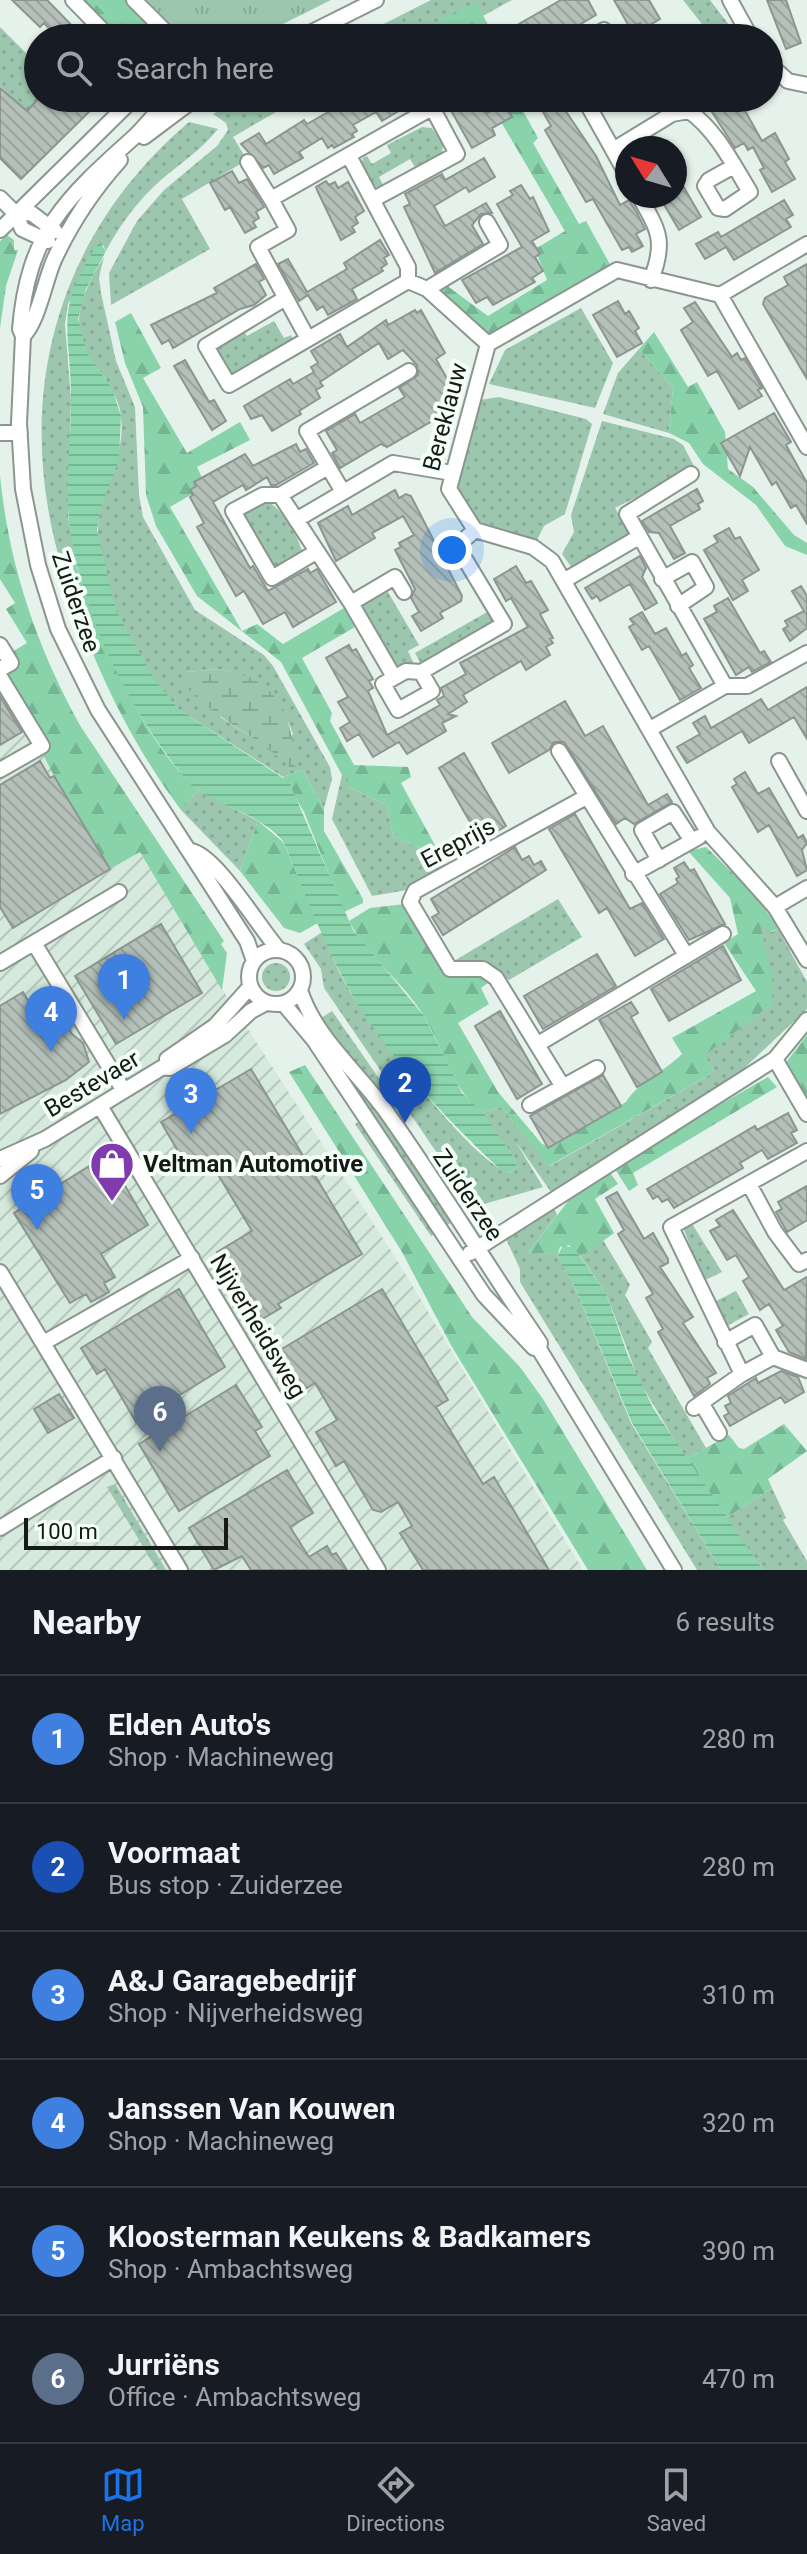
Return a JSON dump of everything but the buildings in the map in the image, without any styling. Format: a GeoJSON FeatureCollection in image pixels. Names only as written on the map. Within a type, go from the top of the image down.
{"type":"FeatureCollection","features":[{"type":"Feature","properties":{"kind":"street"},"geometry":{"type":"LineString","coordinates":[[73,0],[96,24]]}},
{"type":"Feature","properties":{"kind":"street"},"geometry":{"type":"LineString","coordinates":[[134,0],[158,24]]}},
{"type":"Feature","properties":{"kind":"street"},"geometry":{"type":"LineString","coordinates":[[328,24],[376,0]]}},
{"type":"Feature","properties":{"kind":"street"},"geometry":{"type":"LineString","coordinates":[[730,0],[743,24]]}},
{"type":"Feature","properties":{"kind":"street"},"geometry":{"type":"LineString","coordinates":[[783,77],[788,81],[807,85]]}},
{"type":"Feature","properties":{"kind":"street"},"geometry":{"type":"LineString","coordinates":[[0,230],[120,112]]}},
{"type":"Feature","properties":{"kind":"street","name":"Zuiderzee"},"geometry":{"type":"LineString","coordinates":[[157,112],[74,192],[50,225],[26,283],[20,329],[23,336],[20,433],[30,529],[58,629],[98,710],[191,851],[191,858],[249,945],[254,961]]}},
{"type":"Feature","properties":{"kind":"street","name":"Zuiderzee"},"geometry":{"type":"LineString","coordinates":[[23,336],[30,329],[63,241],[89,197],[121,159],[176,112]]}},
{"type":"Feature","properties":{"kind":"street"},"geometry":{"type":"LineString","coordinates":[[271,199],[349,156],[416,112]]}},
{"type":"Feature","properties":{"kind":"street"},"geometry":{"type":"LineString","coordinates":[[374,199],[457,154],[433,112]]}},
{"type":"Feature","properties":{"kind":"street"},"geometry":{"type":"LineString","coordinates":[[592,112],[615,154]]}},
{"type":"Feature","properties":{"kind":"street"},"geometry":{"type":"LineString","coordinates":[[613,150],[672,114],[683,112]]}},
{"type":"Feature","properties":{"kind":"street"},"geometry":{"type":"LineString","coordinates":[[691,112],[703,120],[734,166]]}},
{"type":"Feature","properties":{"kind":"street"},"geometry":{"type":"LineString","coordinates":[[349,156],[408,267],[408,281]]}},
{"type":"Feature","properties":{"kind":"street"},"geometry":{"type":"LineString","coordinates":[[248,162],[288,230],[258,247],[308,339]]}},
{"type":"Feature","properties":{"kind":"street"},"geometry":{"type":"LineString","coordinates":[[0,198],[16,214],[22,229],[42,241],[63,241]]}},
{"type":"Feature","properties":{"kind":"street"},"geometry":{"type":"LineString","coordinates":[[646,208],[660,233],[661,256],[651,280]]}},
{"type":"Feature","properties":{"kind":"street"},"geometry":{"type":"LineString","coordinates":[[16,214],[31,213],[50,225],[63,241]]}},
{"type":"Feature","properties":{"kind":"street"},"geometry":{"type":"LineString","coordinates":[[427,289],[500,245],[487,222]]}},
{"type":"Feature","properties":{"kind":"street"},"geometry":{"type":"LineString","coordinates":[[807,244],[720,295],[807,447]]}},
{"type":"Feature","properties":{"kind":"street","name":"Bereklauw"},"geometry":{"type":"LineString","coordinates":[[475,530],[449,489],[488,344],[617,270],[720,295]]}},
{"type":"Feature","properties":{"kind":"street"},"geometry":{"type":"LineString","coordinates":[[408,281],[427,289],[488,344]]}},
{"type":"Feature","properties":{"kind":"street"},"geometry":{"type":"LineString","coordinates":[[284,299],[206,346],[229,385],[408,281]]}},
{"type":"Feature","properties":{"kind":"street"},"geometry":{"type":"LineString","coordinates":[[343,492],[307,431],[409,371]]}},
{"type":"Feature","properties":{"kind":"street"},"geometry":{"type":"LineString","coordinates":[[2,433],[20,433]]}},
{"type":"Feature","properties":{"kind":"street"},"geometry":{"type":"LineString","coordinates":[[296,520],[393,463],[452,473]]}},
{"type":"Feature","properties":{"kind":"street"},"geometry":{"type":"LineString","coordinates":[[316,552],[272,578],[233,511],[263,495],[280,495],[328,467]]}},
{"type":"Feature","properties":{"kind":"street"},"geometry":{"type":"LineString","coordinates":[[691,474],[627,514],[725,686]]}},
{"type":"Feature","properties":{"kind":"street"},"geometry":{"type":"LineString","coordinates":[[280,495],[351,603],[394,677]]}},
{"type":"Feature","properties":{"kind":"street"},"geometry":{"type":"LineString","coordinates":[[421,672],[432,691],[398,710],[383,684],[406,671],[421,672],[504,624],[457,546],[475,530],[533,547],[552,561],[708,832],[775,907],[807,960]]}},
{"type":"Feature","properties":{"kind":"street"},"geometry":{"type":"LineString","coordinates":[[565,580],[639,537]]}},
{"type":"Feature","properties":{"kind":"street"},"geometry":{"type":"LineString","coordinates":[[662,579],[692,562],[706,587],[678,606]]}},
{"type":"Feature","properties":{"kind":"street"},"geometry":{"type":"LineString","coordinates":[[351,603],[395,577],[404,592]]}},
{"type":"Feature","properties":{"kind":"street"},"geometry":{"type":"LineString","coordinates":[[0,645],[11,663],[0,669]]}},
{"type":"Feature","properties":{"kind":"street"},"geometry":{"type":"LineString","coordinates":[[650,729],[725,686],[747,686],[807,653]]}},
{"type":"Feature","properties":{"kind":"street"},"geometry":{"type":"LineString","coordinates":[[0,677],[42,746],[0,770]]}},
{"type":"Feature","properties":{"kind":"street"},"geometry":{"type":"LineString","coordinates":[[559,751],[686,955]]}},
{"type":"Feature","properties":{"kind":"street"},"geometry":{"type":"LineString","coordinates":[[779,761],[807,811]]}},
{"type":"Feature","properties":{"kind":"street","name":"Ereprijs"},"geometry":{"type":"LineString","coordinates":[[563,1087],[496,978],[483,969],[450,969],[412,908],[411,897],[419,888],[586,797]]}},
{"type":"Feature","properties":{"kind":"street"},"geometry":{"type":"LineString","coordinates":[[659,860],[642,830],[673,812],[692,841]]}},
{"type":"Feature","properties":{"kind":"street"},"geometry":{"type":"LineString","coordinates":[[633,874],[708,832]]}},
{"type":"Feature","properties":{"kind":"street","name":"Zuiderzee"},"geometry":{"type":"LineString","coordinates":[[191,851],[198,852],[228,883],[279,950]]}},
{"type":"Feature","properties":{"kind":"street"},"geometry":{"type":"LineString","coordinates":[[775,907],[807,888]]}},
{"type":"Feature","properties":{"kind":"street"},"geometry":{"type":"LineString","coordinates":[[0,963],[119,892]]}},
{"type":"Feature","properties":{"kind":"street"},"geometry":{"type":"LineString","coordinates":[[538,1044],[723,934]]}},
{"type":"Feature","properties":{"kind":"street"},"geometry":{"type":"LineString","coordinates":[[34,943],[124,1091]]}},
{"type":"Feature","properties":{"kind":"street"},"geometry":{"type":"LineString","coordinates":[[279,950],[293,956],[300,965],[303,979],[300,990],[283,1003],[266,1003],[250,987],[249,973],[254,961],[265,952],[279,950]]}},
{"type":"Feature","properties":{"kind":"street","name":"Bestevaer"},"geometry":{"type":"LineString","coordinates":[[163,1067],[165,1061],[220,1022],[250,987]]}},
{"type":"Feature","properties":{"kind":"street","name":"Zuiderzee"},"geometry":{"type":"LineString","coordinates":[[300,990],[328,1038],[355,1077],[383,1107],[540,1343],[539,1349],[674,1570]]}},
{"type":"Feature","properties":{"kind":"street","name":"Bestevaer"},"geometry":{"type":"LineString","coordinates":[[0,1159],[45,1139],[163,1067],[170,1068],[204,1048],[266,1003]]}},
{"type":"Feature","properties":{"kind":"street","name":"Zuiderzee"},"geometry":{"type":"LineString","coordinates":[[283,1003],[314,1040],[493,1305],[533,1348],[539,1349]]}},
{"type":"Feature","properties":{"kind":"street"},"geometry":{"type":"LineString","coordinates":[[460,1259],[775,1059],[807,1020]]}},
{"type":"Feature","properties":{"kind":"street"},"geometry":{"type":"LineString","coordinates":[[775,1059],[807,1114]]}},
{"type":"Feature","properties":{"kind":"street"},"geometry":{"type":"LineString","coordinates":[[530,1105],[597,1068]]}},
{"type":"Feature","properties":{"kind":"street","name":"Nijverheidsweg"},"geometry":{"type":"LineString","coordinates":[[100,1106],[378,1570]]}},
{"type":"Feature","properties":{"kind":"street","name":"Bestevaer"},"geometry":{"type":"LineString","coordinates":[[0,1176],[45,1139]]}},
{"type":"Feature","properties":{"kind":"street"},"geometry":{"type":"LineString","coordinates":[[742,1374],[671,1227],[807,1151]]}},
{"type":"Feature","properties":{"kind":"street"},"geometry":{"type":"LineString","coordinates":[[749,1184],[775,1232],[799,1264],[807,1260]]}},
{"type":"Feature","properties":{"kind":"street"},"geometry":{"type":"LineString","coordinates":[[45,1342],[192,1258]]}},
{"type":"Feature","properties":{"kind":"street"},"geometry":{"type":"LineString","coordinates":[[0,1272],[180,1570]]}},
{"type":"Feature","properties":{"kind":"street"},"geometry":{"type":"LineString","coordinates":[[725,1342],[755,1325],[773,1357],[807,1370]]}},
{"type":"Feature","properties":{"kind":"street"},"geometry":{"type":"LineString","coordinates":[[719,1433],[698,1406],[742,1374],[773,1357]]}},
{"type":"Feature","properties":{"kind":"street"},"geometry":{"type":"LineString","coordinates":[[0,1528],[114,1458]]}},
{"type":"Feature","properties":{"kind":"shaded area"},"geometry":{"type":"Polygon","coordinates":[[[99,242],[106,251],[86,289],[78,319],[87,353],[112,388],[121,416],[119,460],[101,507],[97,530],[116,610],[153,677],[178,709],[289,782],[353,930],[424,1016],[462,1093],[484,1114],[515,1159],[517,1167],[511,1173],[502,1171],[458,1128],[416,1083],[378,1034],[336,965],[283,841],[262,823],[190,784],[148,727],[111,660],[84,590],[68,506],[71,379],[67,322],[75,287],[99,242]]]}},
{"type":"Feature","properties":{"kind":"shaded area"},"geometry":{"type":"Polygon","coordinates":[[[0,669],[110,869],[140,852],[226,995],[397,1260],[583,1570],[0,1570],[0,669]]]}},
{"type":"Feature","properties":{"kind":"shaded area"},"geometry":{"type":"Polygon","coordinates":[[[563,1245],[574,1248],[606,1293],[628,1356],[653,1408],[763,1570],[721,1570],[632,1423],[573,1283],[557,1257],[563,1245]]]}},
{"type":"Feature","properties":{"kind":"green space"},"geometry":{"type":"Polygon","coordinates":[[[79,0],[125,0],[148,24],[104,24],[79,0]]]}},
{"type":"Feature","properties":{"kind":"green space"},"geometry":{"type":"Polygon","coordinates":[[[147,0],[331,0],[283,24],[170,24],[147,0]]]}},
{"type":"Feature","properties":{"kind":"green space"},"geometry":{"type":"Polygon","coordinates":[[[431,0],[512,0],[483,16],[476,3],[440,21],[442,24],[384,24],[431,0]]]}},
{"type":"Feature","properties":{"kind":"green space"},"geometry":{"type":"Polygon","coordinates":[[[683,0],[710,0],[728,24],[702,24],[683,0]]]}},
{"type":"Feature","properties":{"kind":"green space"},"geometry":{"type":"Polygon","coordinates":[[[476,2],[488,24],[442,24],[439,20],[476,2]]]}},
{"type":"Feature","properties":{"kind":"green space"},"geometry":{"type":"Polygon","coordinates":[[[0,27],[24,51],[24,110],[0,86],[0,27]]]}},
{"type":"Feature","properties":{"kind":"green space"},"geometry":{"type":"Polygon","coordinates":[[[276,112],[233,137],[247,160],[182,199],[210,249],[111,305],[109,273],[137,221],[164,190],[217,146],[228,130],[226,123],[213,114],[276,112]]]}},
{"type":"Feature","properties":{"kind":"green space"},"geometry":{"type":"Polygon","coordinates":[[[495,112],[524,112],[538,138],[533,143],[579,224],[586,221],[612,268],[490,334],[439,294],[446,285],[488,316],[547,280],[535,249],[565,231],[495,112]]]}},
{"type":"Feature","properties":{"kind":"green space"},"geometry":{"type":"Polygon","coordinates":[[[189,122],[218,129],[137,204],[106,251],[103,245],[68,304],[65,324],[71,400],[68,517],[77,567],[63,571],[48,508],[42,446],[44,385],[56,326],[76,270],[105,217],[143,167],[189,122]]]}},
{"type":"Feature","properties":{"kind":"green space"},"geometry":{"type":"Polygon","coordinates":[[[422,127],[432,128],[443,145],[442,153],[416,169],[410,159],[379,177],[384,187],[381,189],[371,184],[361,165],[363,158],[367,156],[372,164],[391,153],[387,145],[422,127]]]}},
{"type":"Feature","properties":{"kind":"green space"},"geometry":{"type":"Polygon","coordinates":[[[7,235],[14,240],[14,250],[18,250],[6,286],[0,328],[0,241],[7,235]]]}},
{"type":"Feature","properties":{"kind":"green space"},"geometry":{"type":"Polygon","coordinates":[[[104,257],[99,277],[101,293],[116,361],[135,407],[143,517],[195,610],[264,655],[273,666],[330,767],[332,779],[324,808],[302,770],[283,777],[178,709],[146,668],[118,617],[101,562],[98,536],[103,498],[120,443],[120,412],[105,378],[87,354],[79,329],[82,304],[104,257]],[[219,669],[187,672],[220,717],[275,752],[293,734],[282,709],[257,682],[219,669]]]}},
{"type":"Feature","properties":{"kind":"green space"},"geometry":{"type":"Polygon","coordinates":[[[581,308],[613,363],[595,408],[489,384],[505,350],[581,308]]]}},
{"type":"Feature","properties":{"kind":"green space"},"geometry":{"type":"Polygon","coordinates":[[[131,313],[161,368],[143,378],[187,453],[240,422],[250,440],[197,467],[206,486],[170,507],[242,631],[257,624],[283,644],[344,608],[355,627],[302,658],[332,713],[330,721],[354,765],[408,767],[411,777],[401,783],[442,858],[393,836],[387,805],[348,787],[348,775],[342,775],[281,662],[197,596],[156,526],[146,495],[143,407],[125,363],[115,322],[131,313]]]}},
{"type":"Feature","properties":{"kind":"green space"},"geometry":{"type":"Polygon","coordinates":[[[274,321],[284,338],[291,335],[293,340],[232,376],[216,350],[242,328],[247,336],[274,321]]]}},
{"type":"Feature","properties":{"kind":"green space"},"geometry":{"type":"Polygon","coordinates":[[[654,332],[688,387],[697,382],[725,432],[728,469],[753,487],[794,535],[807,543],[807,555],[785,546],[756,505],[703,464],[689,443],[669,433],[673,388],[639,349],[654,332]]]}},
{"type":"Feature","properties":{"kind":"green space"},"geometry":{"type":"Polygon","coordinates":[[[639,349],[673,388],[669,433],[603,414],[618,373],[639,349]]]}},
{"type":"Feature","properties":{"kind":"green space"},"geometry":{"type":"Polygon","coordinates":[[[499,397],[586,419],[592,424],[565,514],[544,526],[536,542],[481,526],[457,491],[480,400],[499,397]]]}},
{"type":"Feature","properties":{"kind":"green space"},"geometry":{"type":"Polygon","coordinates":[[[602,421],[674,439],[683,445],[695,468],[615,508],[630,533],[572,568],[562,554],[574,532],[571,515],[602,421]]]}},
{"type":"Feature","properties":{"kind":"green space"},"geometry":{"type":"Polygon","coordinates":[[[0,476],[10,542],[38,637],[81,727],[224,941],[221,944],[227,953],[222,990],[140,852],[110,869],[54,776],[0,669],[10,653],[27,643],[6,609],[15,603],[0,579],[0,476]]]}},
{"type":"Feature","properties":{"kind":"green space"},"geometry":{"type":"Polygon","coordinates":[[[264,500],[271,503],[289,523],[303,555],[275,571],[240,513],[264,500]]]}},
{"type":"Feature","properties":{"kind":"green space"},"geometry":{"type":"Polygon","coordinates":[[[77,567],[109,654],[142,718],[179,771],[198,790],[181,810],[143,754],[98,666],[63,571],[77,567]]]}},
{"type":"Feature","properties":{"kind":"green space"},"geometry":{"type":"Polygon","coordinates":[[[385,587],[419,645],[408,651],[414,664],[397,671],[359,603],[385,587]]]}},
{"type":"Feature","properties":{"kind":"green space"},"geometry":{"type":"Polygon","coordinates":[[[489,611],[497,624],[422,666],[415,653],[489,611]]]}},
{"type":"Feature","properties":{"kind":"green space"},"geometry":{"type":"Polygon","coordinates":[[[219,669],[256,681],[279,702],[291,733],[295,772],[185,686],[187,672],[219,669]]]}},
{"type":"Feature","properties":{"kind":"green space"},"geometry":{"type":"Polygon","coordinates":[[[302,770],[324,808],[324,831],[363,899],[363,903],[344,912],[304,812],[283,777],[302,770]]]}},
{"type":"Feature","properties":{"kind":"green space"},"geometry":{"type":"Polygon","coordinates":[[[342,775],[348,775],[348,787],[387,805],[393,836],[442,858],[446,867],[407,890],[372,896],[332,819],[342,775]]]}},
{"type":"Feature","properties":{"kind":"green space"},"geometry":{"type":"Polygon","coordinates":[[[198,790],[258,821],[240,871],[181,810],[198,790]]]}},
{"type":"Feature","properties":{"kind":"green space"},"geometry":{"type":"Polygon","coordinates":[[[258,821],[283,842],[318,923],[300,933],[284,928],[240,871],[258,821]]]}},
{"type":"Feature","properties":{"kind":"green space"},"geometry":{"type":"Polygon","coordinates":[[[706,847],[758,898],[778,929],[769,932],[760,924],[772,975],[772,1004],[705,1055],[713,1070],[709,1075],[549,1166],[501,1107],[482,1113],[463,1092],[417,1005],[366,947],[349,921],[370,908],[405,904],[442,969],[480,971],[488,983],[481,988],[489,1004],[458,1023],[498,1092],[542,1144],[549,1146],[626,1102],[638,1088],[682,1054],[672,1038],[756,991],[724,943],[738,934],[730,898],[688,851],[706,847]]]}},
{"type":"Feature","properties":{"kind":"green space"},"geometry":{"type":"Polygon","coordinates":[[[558,899],[582,937],[509,980],[487,965],[454,961],[558,899]]]}},
{"type":"Feature","properties":{"kind":"green space"},"geometry":{"type":"Polygon","coordinates":[[[759,922],[772,932],[778,929],[807,982],[807,1009],[738,1074],[551,1192],[516,1142],[543,1187],[474,1207],[324,988],[321,969],[304,944],[322,932],[356,1001],[422,1089],[472,1146],[494,1165],[511,1173],[517,1167],[515,1159],[482,1113],[501,1107],[550,1166],[709,1075],[713,1070],[704,1055],[772,1004],[759,922]]]}},
{"type":"Feature","properties":{"kind":"green space"},"geometry":{"type":"Polygon","coordinates":[[[276,963],[286,967],[290,977],[286,987],[276,991],[266,987],[262,977],[266,967],[276,963]]]}},
{"type":"Feature","properties":{"kind":"green space"},"geometry":{"type":"Polygon","coordinates":[[[332,1011],[399,1107],[391,1112],[346,1057],[321,1018],[332,1011]]]}},
{"type":"Feature","properties":{"kind":"green space"},"geometry":{"type":"Polygon","coordinates":[[[308,1026],[372,1098],[455,1220],[443,1228],[308,1026]]]}},
{"type":"Feature","properties":{"kind":"green space"},"geometry":{"type":"Polygon","coordinates":[[[807,1035],[807,1111],[784,1065],[807,1035]]]}},
{"type":"Feature","properties":{"kind":"green space"},"geometry":{"type":"Polygon","coordinates":[[[305,1065],[472,1317],[520,1367],[543,1399],[647,1570],[588,1570],[452,1347],[402,1252],[289,1072],[305,1065]]]}},
{"type":"Feature","properties":{"kind":"green space"},"geometry":{"type":"Polygon","coordinates":[[[768,1077],[777,1087],[633,1173],[638,1185],[629,1191],[613,1166],[768,1077]]]}},
{"type":"Feature","properties":{"kind":"green space"},"geometry":{"type":"Polygon","coordinates":[[[362,1120],[437,1233],[431,1236],[355,1124],[362,1120]]]}},
{"type":"Feature","properties":{"kind":"green space"},"geometry":{"type":"Polygon","coordinates":[[[608,1170],[618,1184],[595,1199],[614,1233],[581,1257],[569,1245],[560,1247],[557,1257],[554,1253],[527,1254],[576,1191],[608,1170]]]}},
{"type":"Feature","properties":{"kind":"green space"},"geometry":{"type":"Polygon","coordinates":[[[553,1207],[557,1215],[527,1254],[555,1253],[573,1283],[631,1423],[721,1570],[697,1570],[520,1282],[520,1269],[506,1239],[553,1207]]]}},
{"type":"Feature","properties":{"kind":"green space"},"geometry":{"type":"Polygon","coordinates":[[[691,1222],[722,1272],[703,1281],[683,1227],[691,1222]]]}},
{"type":"Feature","properties":{"kind":"green space"},"geometry":{"type":"Polygon","coordinates":[[[603,1240],[630,1285],[625,1295],[652,1342],[648,1348],[706,1448],[686,1459],[639,1381],[606,1293],[581,1257],[603,1240]]]}},
{"type":"Feature","properties":{"kind":"green space"},"geometry":{"type":"Polygon","coordinates":[[[736,1291],[749,1314],[725,1327],[712,1303],[736,1291]]]}},
{"type":"Feature","properties":{"kind":"green space"},"geometry":{"type":"Polygon","coordinates":[[[784,1424],[807,1451],[768,1479],[772,1488],[726,1518],[686,1459],[729,1435],[739,1448],[744,1449],[784,1424]]]}},
{"type":"Feature","properties":{"kind":"green space"},"geometry":{"type":"Polygon","coordinates":[[[115,1484],[166,1570],[157,1570],[107,1487],[115,1484]]]}},
{"type":"Feature","properties":{"kind":"green space"},"geometry":{"type":"Polygon","coordinates":[[[772,1488],[786,1518],[783,1520],[807,1561],[807,1570],[763,1570],[726,1518],[772,1488]]]}},
{"type":"Feature","properties":{"kind":"waterway"},"geometry":{"type":"LineString","coordinates":[[94,0],[118,24]]}},
{"type":"Feature","properties":{"kind":"place","name":"Elden Auto's"},"geometry":{"type":"Point","coordinates":[124,1020]}},
{"type":"Feature","properties":{"kind":"place","name":"Janssen Van Kouwen"},"geometry":{"type":"Point","coordinates":[51,1052]}},
{"type":"Feature","properties":{"kind":"place","name":"Voormaat"},"geometry":{"type":"Point","coordinates":[405,1123]}},
{"type":"Feature","properties":{"kind":"place","name":"A&J Garagebedrijf"},"geometry":{"type":"Point","coordinates":[191,1134]}},
{"type":"Feature","properties":{"kind":"place","name":"Veltman Automotive"},"geometry":{"type":"Point","coordinates":[112,1203]}},
{"type":"Feature","properties":{"kind":"place","name":"Kloosterman Keukens & Badkamers"},"geometry":{"type":"Point","coordinates":[37,1230]}},
{"type":"Feature","properties":{"kind":"place","name":"Jurriëns"},"geometry":{"type":"Point","coordinates":[160,1452]}}]}
